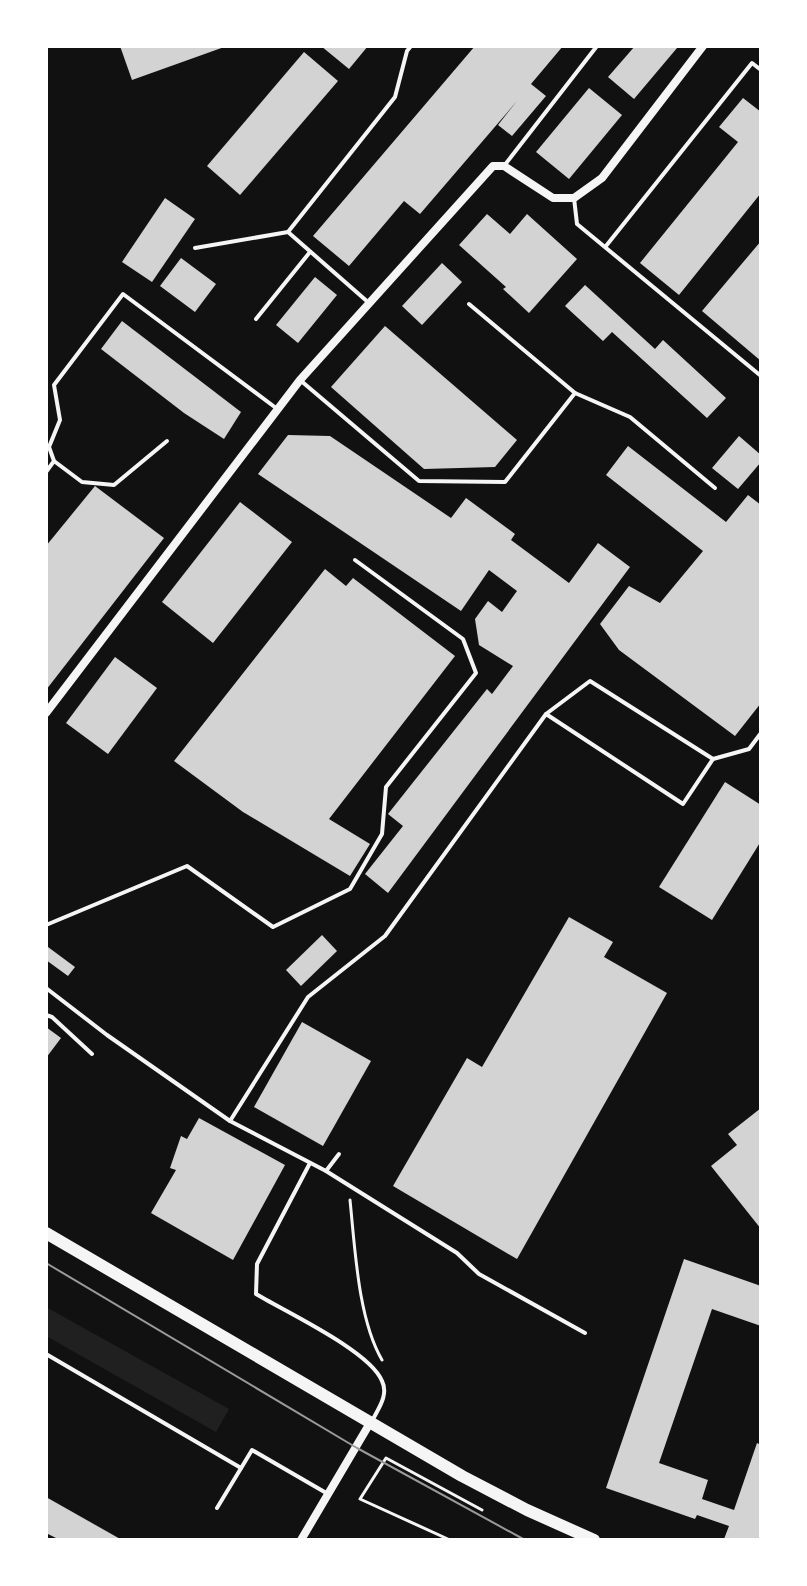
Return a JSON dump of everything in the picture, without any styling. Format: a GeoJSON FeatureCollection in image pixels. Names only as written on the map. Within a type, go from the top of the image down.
{"type":"FeatureCollection","features":[{"type":"Feature","properties":{"kind":"main road"},"geometry":{"type":"LineString","coordinates":[[46,1233],[370,1423],[527,1510],[594,1540]]}},
{"type":"Feature","properties":{"kind":"street"},"geometry":{"type":"LineString","coordinates":[[46,713],[277,408],[493,166],[504,166],[553,198],[574,198],[602,178],[703,46]]}},
{"type":"Feature","properties":{"kind":"street"},"geometry":{"type":"LineString","coordinates":[[301,1540],[370,1423]]}},
{"type":"Feature","properties":{"kind":"lane"},"geometry":{"type":"LineString","coordinates":[[195,248],[288,232],[395,97],[411,46]]}},
{"type":"Feature","properties":{"kind":"lane"},"geometry":{"type":"LineString","coordinates":[[504,166],[597,46]]}},
{"type":"Feature","properties":{"kind":"lane"},"geometry":{"type":"LineString","coordinates":[[606,246],[752,63],[761,70]]}},
{"type":"Feature","properties":{"kind":"lane"},"geometry":{"type":"LineString","coordinates":[[574,198],[577,224],[761,376]]}},
{"type":"Feature","properties":{"kind":"lane"},"geometry":{"type":"LineString","coordinates":[[288,232],[369,303]]}},
{"type":"Feature","properties":{"kind":"lane"},"geometry":{"type":"LineString","coordinates":[[256,319],[310,252]]}},
{"type":"Feature","properties":{"kind":"lane"},"geometry":{"type":"LineString","coordinates":[[167,441],[114,485],[82,482],[54,461],[49,447],[60,420],[54,385],[123,294],[277,408]]}},
{"type":"Feature","properties":{"kind":"lane"},"geometry":{"type":"LineString","coordinates":[[469,304],[575,393],[630,417],[715,488]]}},
{"type":"Feature","properties":{"kind":"lane"},"geometry":{"type":"LineString","coordinates":[[300,380],[419,481],[505,482],[575,393]]}},
{"type":"Feature","properties":{"kind":"lane"},"geometry":{"type":"LineString","coordinates":[[46,472],[54,461]]}},
{"type":"Feature","properties":{"kind":"lane"},"geometry":{"type":"LineString","coordinates":[[46,925],[187,866],[273,927],[350,889],[382,834],[386,787],[476,673],[463,639],[355,560]]}},
{"type":"Feature","properties":{"kind":"lane"},"geometry":{"type":"LineString","coordinates":[[230,1121],[308,997],[385,936],[546,714],[590,681],[713,759]]}},
{"type":"Feature","properties":{"kind":"lane"},"geometry":{"type":"LineString","coordinates":[[546,714],[683,804],[713,759],[749,749],[761,733]]}},
{"type":"Feature","properties":{"kind":"lane"},"geometry":{"type":"LineString","coordinates":[[46,988],[230,1121],[326,1171],[457,1253],[479,1274],[585,1333]]}},
{"type":"Feature","properties":{"kind":"lane"},"geometry":{"type":"LineString","coordinates":[[46,1015],[92,1054]]}},
{"type":"Feature","properties":{"kind":"lane"},"geometry":{"type":"LineString","coordinates":[[326,1171],[339,1154]]}},
{"type":"Feature","properties":{"kind":"lane"},"geometry":{"type":"LineString","coordinates":[[310,1163],[257,1264],[256,1294],[366,1358],[383,1382],[383,1401],[370,1423]]}},
{"type":"Feature","properties":{"kind":"lane"},"geometry":{"type":"LineString","coordinates":[[46,1354],[241,1468]]}},
{"type":"Feature","properties":{"kind":"lane"},"geometry":{"type":"LineString","coordinates":[[217,1508],[252,1450],[330,1495]]}},
{"type":"Feature","properties":{"kind":"path"},"geometry":{"type":"LineString","coordinates":[[348,1185],[359,1276],[373,1343],[385,1365]]}},
{"type":"Feature","properties":{"kind":"path"},"geometry":{"type":"LineString","coordinates":[[450,1540],[360,1499],[386,1458],[482,1510]]}},
{"type":"Feature","properties":{"kind":"shaded area"},"geometry":{"type":"Polygon","coordinates":[[[46,1307],[229,1409],[216,1432],[46,1336],[46,1307]]]}},
{"type":"Feature","properties":{"kind":"building"},"geometry":{"type":"Polygon","coordinates":[[[120,46],[227,46],[132,80],[120,46]]]}},
{"type":"Feature","properties":{"kind":"building"},"geometry":{"type":"Polygon","coordinates":[[[321,46],[368,46],[349,69],[321,46]]]}},
{"type":"Feature","properties":{"kind":"building"},"geometry":{"type":"Polygon","coordinates":[[[475,46],[563,46],[531,84],[546,96],[512,136],[498,125],[517,101],[420,214],[404,201],[349,266],[313,236],[475,46]]]}},
{"type":"Feature","properties":{"kind":"building"},"geometry":{"type":"Polygon","coordinates":[[[635,46],[677,48],[634,99],[608,77],[635,46]]]}},
{"type":"Feature","properties":{"kind":"building"},"geometry":{"type":"Polygon","coordinates":[[[304,52],[338,81],[240,195],[207,166],[304,52]]]}},
{"type":"Feature","properties":{"kind":"building"},"geometry":{"type":"Polygon","coordinates":[[[589,88],[622,115],[569,179],[536,152],[589,88]]]}},
{"type":"Feature","properties":{"kind":"building"},"geometry":{"type":"Polygon","coordinates":[[[743,98],[761,112],[761,193],[679,295],[640,263],[738,142],[719,127],[743,98]]]}},
{"type":"Feature","properties":{"kind":"building"},"geometry":{"type":"Polygon","coordinates":[[[165,198],[195,219],[152,282],[122,262],[165,198]]]}},
{"type":"Feature","properties":{"kind":"building"},"geometry":{"type":"Polygon","coordinates":[[[487,214],[510,234],[527,214],[577,259],[529,313],[503,289],[506,287],[459,245],[487,214]]]}},
{"type":"Feature","properties":{"kind":"building"},"geometry":{"type":"Polygon","coordinates":[[[761,241],[761,361],[702,311],[761,241]]]}},
{"type":"Feature","properties":{"kind":"building"},"geometry":{"type":"Polygon","coordinates":[[[181,258],[216,284],[195,312],[160,286],[181,258]]]}},
{"type":"Feature","properties":{"kind":"building"},"geometry":{"type":"Polygon","coordinates":[[[442,263],[462,282],[422,325],[402,306],[442,263]]]}},
{"type":"Feature","properties":{"kind":"building"},"geometry":{"type":"Polygon","coordinates":[[[315,277],[337,295],[298,343],[276,325],[315,277]]]}},
{"type":"Feature","properties":{"kind":"building"},"geometry":{"type":"Polygon","coordinates":[[[585,285],[655,349],[663,340],[726,398],[707,418],[612,332],[603,341],[565,306],[585,285]]]}},
{"type":"Feature","properties":{"kind":"building"},"geometry":{"type":"Polygon","coordinates":[[[122,321],[241,412],[224,439],[184,413],[101,349],[122,321]]]}},
{"type":"Feature","properties":{"kind":"building"},"geometry":{"type":"Polygon","coordinates":[[[385,326],[517,440],[495,467],[424,469],[331,387],[385,326]]]}},
{"type":"Feature","properties":{"kind":"building"},"geometry":{"type":"Polygon","coordinates":[[[288,435],[330,436],[451,518],[466,498],[515,534],[511,540],[569,583],[598,543],[630,567],[388,893],[365,874],[403,826],[388,814],[487,689],[492,694],[513,666],[479,645],[475,619],[488,601],[502,612],[517,591],[489,570],[461,611],[258,474],[288,435]]]}},
{"type":"Feature","properties":{"kind":"building"},"geometry":{"type":"Polygon","coordinates":[[[739,436],[761,455],[761,462],[738,489],[712,468],[739,436]]]}},
{"type":"Feature","properties":{"kind":"building"},"geometry":{"type":"Polygon","coordinates":[[[628,446],[726,522],[748,495],[761,505],[761,703],[735,736],[619,650],[600,624],[629,586],[660,603],[703,551],[606,475],[628,446]]]}},
{"type":"Feature","properties":{"kind":"building"},"geometry":{"type":"Polygon","coordinates":[[[95,486],[164,538],[46,690],[46,546],[95,486]]]}},
{"type":"Feature","properties":{"kind":"building"},"geometry":{"type":"Polygon","coordinates":[[[240,502],[292,542],[213,643],[162,602],[240,502]]]}},
{"type":"Feature","properties":{"kind":"building"},"geometry":{"type":"Polygon","coordinates":[[[325,569],[346,586],[353,578],[455,656],[329,819],[370,844],[350,876],[243,812],[174,761],[325,569]]]}},
{"type":"Feature","properties":{"kind":"building"},"geometry":{"type":"Polygon","coordinates":[[[115,657],[157,688],[108,754],[66,723],[115,657]]]}},
{"type":"Feature","properties":{"kind":"building"},"geometry":{"type":"Polygon","coordinates":[[[725,782],[761,805],[761,841],[712,920],[659,887],[725,782]]]}},
{"type":"Feature","properties":{"kind":"building"},"geometry":{"type":"Polygon","coordinates":[[[569,917],[613,942],[604,957],[667,993],[517,1259],[393,1186],[467,1058],[482,1067],[569,917]]]}},
{"type":"Feature","properties":{"kind":"building"},"geometry":{"type":"Polygon","coordinates":[[[322,935],[337,951],[301,986],[286,970],[322,935]]]}},
{"type":"Feature","properties":{"kind":"building"},"geometry":{"type":"Polygon","coordinates":[[[48,947],[75,967],[68,976],[46,960],[48,947]]]}},
{"type":"Feature","properties":{"kind":"building"},"geometry":{"type":"Polygon","coordinates":[[[302,1022],[371,1061],[323,1146],[254,1107],[302,1022]]]}},
{"type":"Feature","properties":{"kind":"building"},"geometry":{"type":"Polygon","coordinates":[[[46,1027],[61,1038],[46,1058],[46,1027]]]}},
{"type":"Feature","properties":{"kind":"building"},"geometry":{"type":"Polygon","coordinates":[[[761,1108],[761,1229],[711,1166],[737,1145],[728,1134],[761,1108]]]}},
{"type":"Feature","properties":{"kind":"building"},"geometry":{"type":"Polygon","coordinates":[[[199,1118],[285,1165],[233,1260],[151,1213],[176,1170],[170,1168],[181,1136],[187,1139],[199,1118]]]}},
{"type":"Feature","properties":{"kind":"building"},"geometry":{"type":"Polygon","coordinates":[[[684,1259],[761,1286],[761,1326],[712,1309],[659,1463],[708,1480],[702,1499],[734,1510],[757,1443],[761,1445],[761,1540],[724,1539],[729,1526],[697,1515],[695,1519],[606,1488],[684,1259]]]}},
{"type":"Feature","properties":{"kind":"building"},"geometry":{"type":"Polygon","coordinates":[[[46,1497],[122,1540],[60,1540],[46,1533],[46,1497]]]}},
{"type":"Feature","properties":{"kind":"tram line"},"geometry":{"type":"LineString","coordinates":[[46,1263],[357,1448],[525,1540]]}}]}
